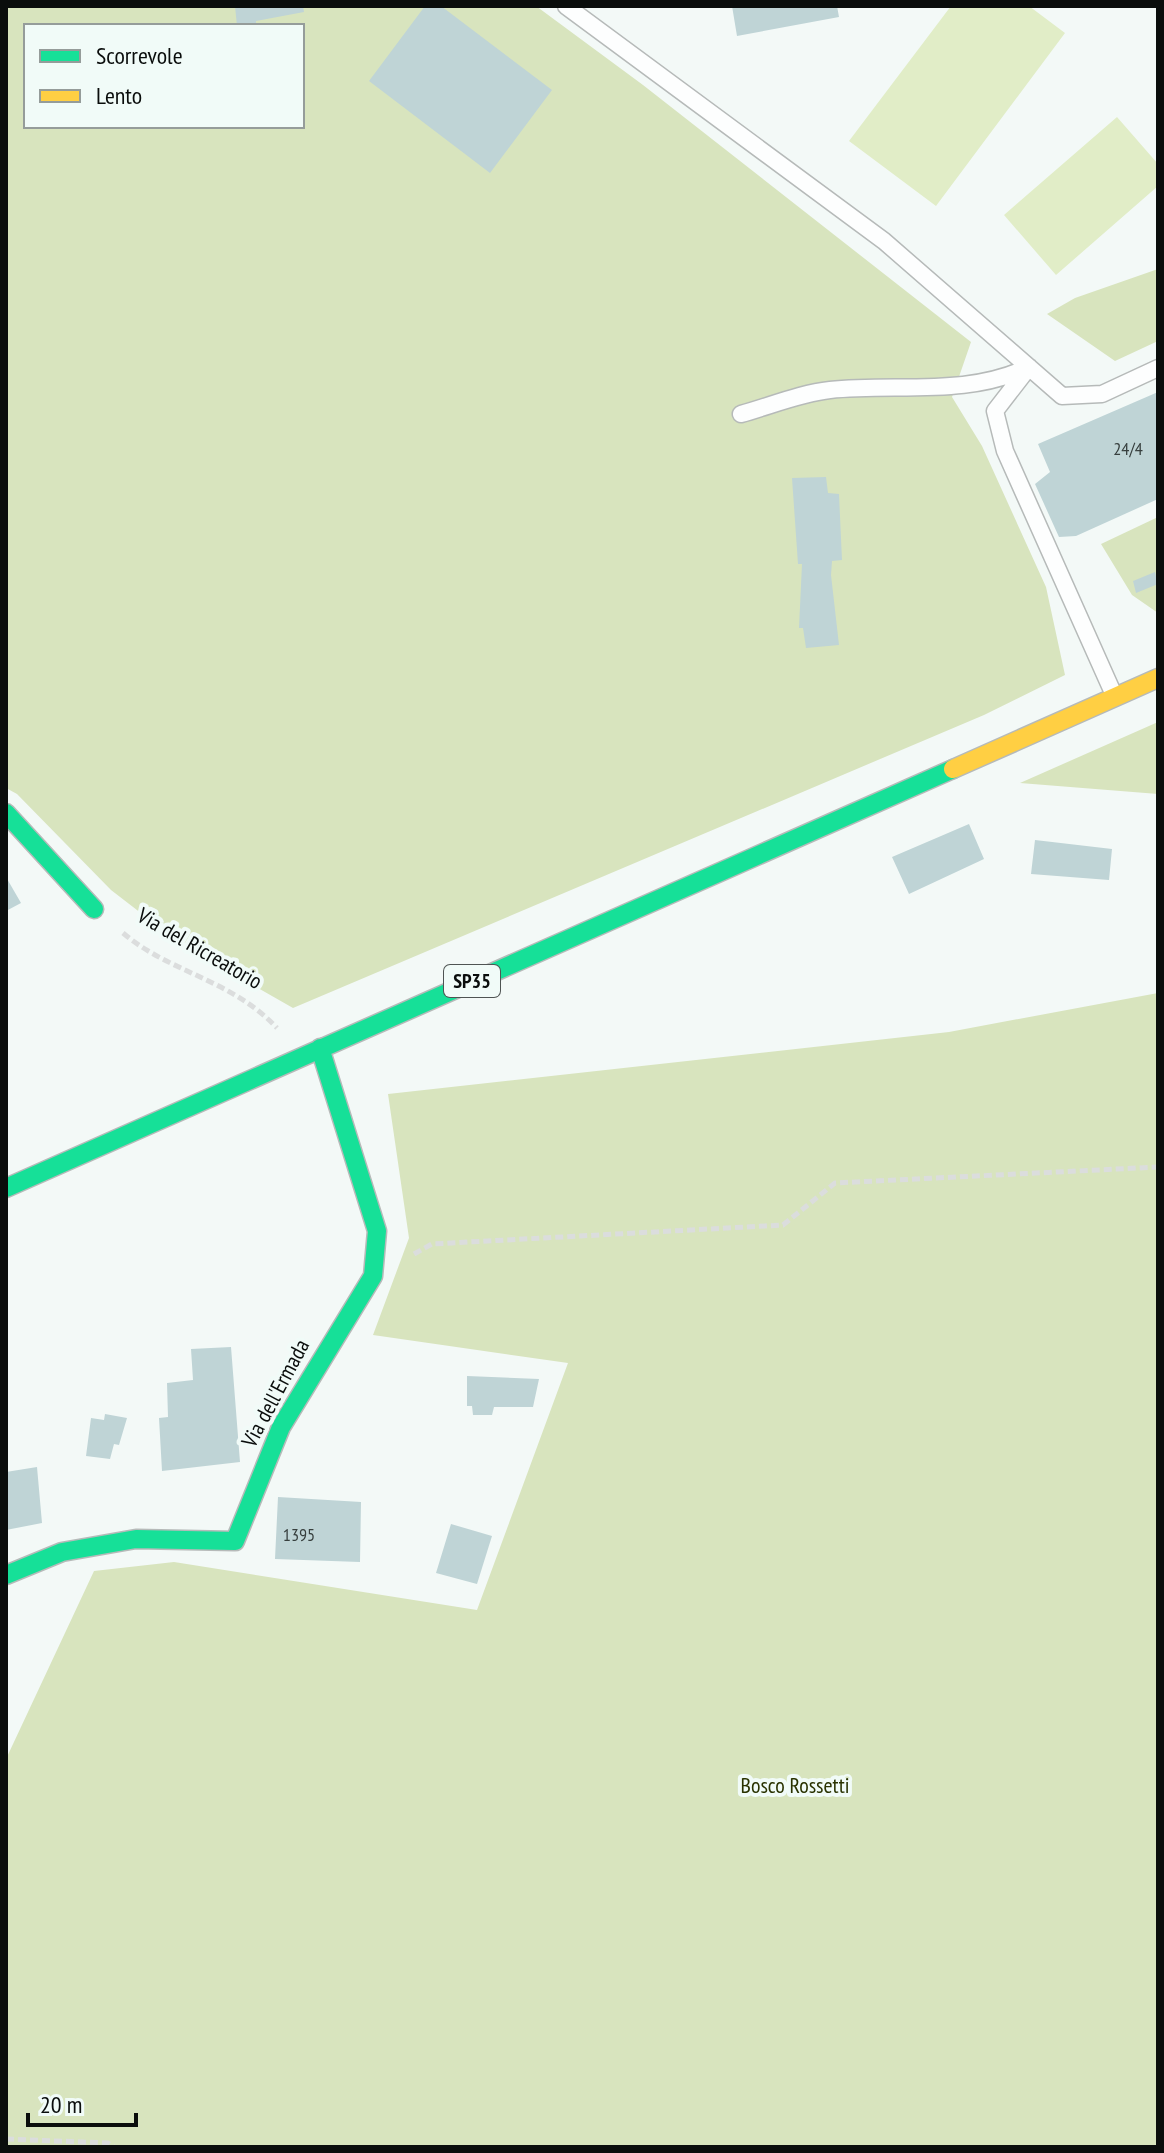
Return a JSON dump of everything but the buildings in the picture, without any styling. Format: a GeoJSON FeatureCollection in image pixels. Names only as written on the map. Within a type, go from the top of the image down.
{"type":"FeatureCollection","features":[{"type":"Feature","properties":{"kind":"main road","name":"SP35"},"geometry":{"type":"LineString","coordinates":[[6,1188],[1158,678]]}},
{"type":"Feature","properties":{"kind":"main road"},"geometry":{"type":"LineString","coordinates":[[6,813],[94,909]]}},
{"type":"Feature","properties":{"kind":"main road","name":"Via dell'Ermada"},"geometry":{"type":"LineString","coordinates":[[6,1575],[62,1552],[136,1539],[235,1541],[281,1427],[373,1276],[377,1231],[311,1052]]}},
{"type":"Feature","properties":{"kind":"lane"},"geometry":{"type":"LineString","coordinates":[[566,6],[884,241],[1062,396],[1102,394],[1158,368]]}},
{"type":"Feature","properties":{"kind":"lane"},"geometry":{"type":"LineString","coordinates":[[741,414],[827,390],[970,385],[1003,379],[1029,367]]}},
{"type":"Feature","properties":{"kind":"lane"},"geometry":{"type":"LineString","coordinates":[[1029,367],[995,411],[1005,451],[1115,697]]}},
{"type":"Feature","properties":{"kind":"path","name":"Via del Ricreatorio"},"geometry":{"type":"LineString","coordinates":[[94,909],[128,938],[215,981],[252,1005],[311,1052]]}},
{"type":"Feature","properties":{"kind":"path"},"geometry":{"type":"LineString","coordinates":[[373,1276],[432,1244],[783,1225],[835,1183],[1158,1167]]}},
{"type":"Feature","properties":{"kind":"path"},"geometry":{"type":"LineString","coordinates":[[6,2139],[108,2143],[114,2147]]}},
{"type":"Feature","properties":{"kind":"green space"},"geometry":{"type":"Polygon","coordinates":[[[6,6],[536,6],[643,85],[971,342],[952,397],[982,446],[1046,587],[1065,675],[984,715],[293,1008],[181,944],[111,890],[17,794],[6,788],[6,6]]]}},
{"type":"Feature","properties":{"kind":"green space"},"geometry":{"type":"Polygon","coordinates":[[[951,6],[1029,6],[1065,33],[936,206],[849,141],[951,6]]]}},
{"type":"Feature","properties":{"kind":"green space"},"geometry":{"type":"Polygon","coordinates":[[[1117,117],[1158,164],[1158,186],[1056,275],[1004,215],[1117,117]]]}},
{"type":"Feature","properties":{"kind":"green space"},"geometry":{"type":"Polygon","coordinates":[[[1158,269],[1158,341],[1115,361],[1047,314],[1075,298],[1158,269]]]}},
{"type":"Feature","properties":{"kind":"green space"},"geometry":{"type":"Polygon","coordinates":[[[1158,517],[1158,613],[1132,595],[1101,544],[1158,517]]]}},
{"type":"Feature","properties":{"kind":"green space"},"geometry":{"type":"Polygon","coordinates":[[[1158,722],[1158,794],[1020,783],[1158,722]]]}},
{"type":"Feature","properties":{"kind":"green space","name":"Bosco Rossetti"},"geometry":{"type":"Polygon","coordinates":[[[1158,993],[1158,2147],[6,2147],[6,1759],[94,1571],[174,1562],[477,1610],[568,1363],[373,1335],[409,1238],[388,1094],[949,1032],[1158,993]]]}},
{"type":"Feature","properties":{"kind":"traffic: fast"},"geometry":{"type":"LineString","coordinates":[[6,1188],[953,769]]}},
{"type":"Feature","properties":{"kind":"traffic: fast"},"geometry":{"type":"LineString","coordinates":[[6,813],[94,909]]}},
{"type":"Feature","properties":{"kind":"traffic: fast"},"geometry":{"type":"LineString","coordinates":[[6,1575],[62,1552],[136,1539],[235,1541],[281,1427],[373,1276],[377,1231],[320,1048]]}},
{"type":"Feature","properties":{"kind":"traffic: slow"},"geometry":{"type":"LineString","coordinates":[[953,769],[1158,678]]}}]}
